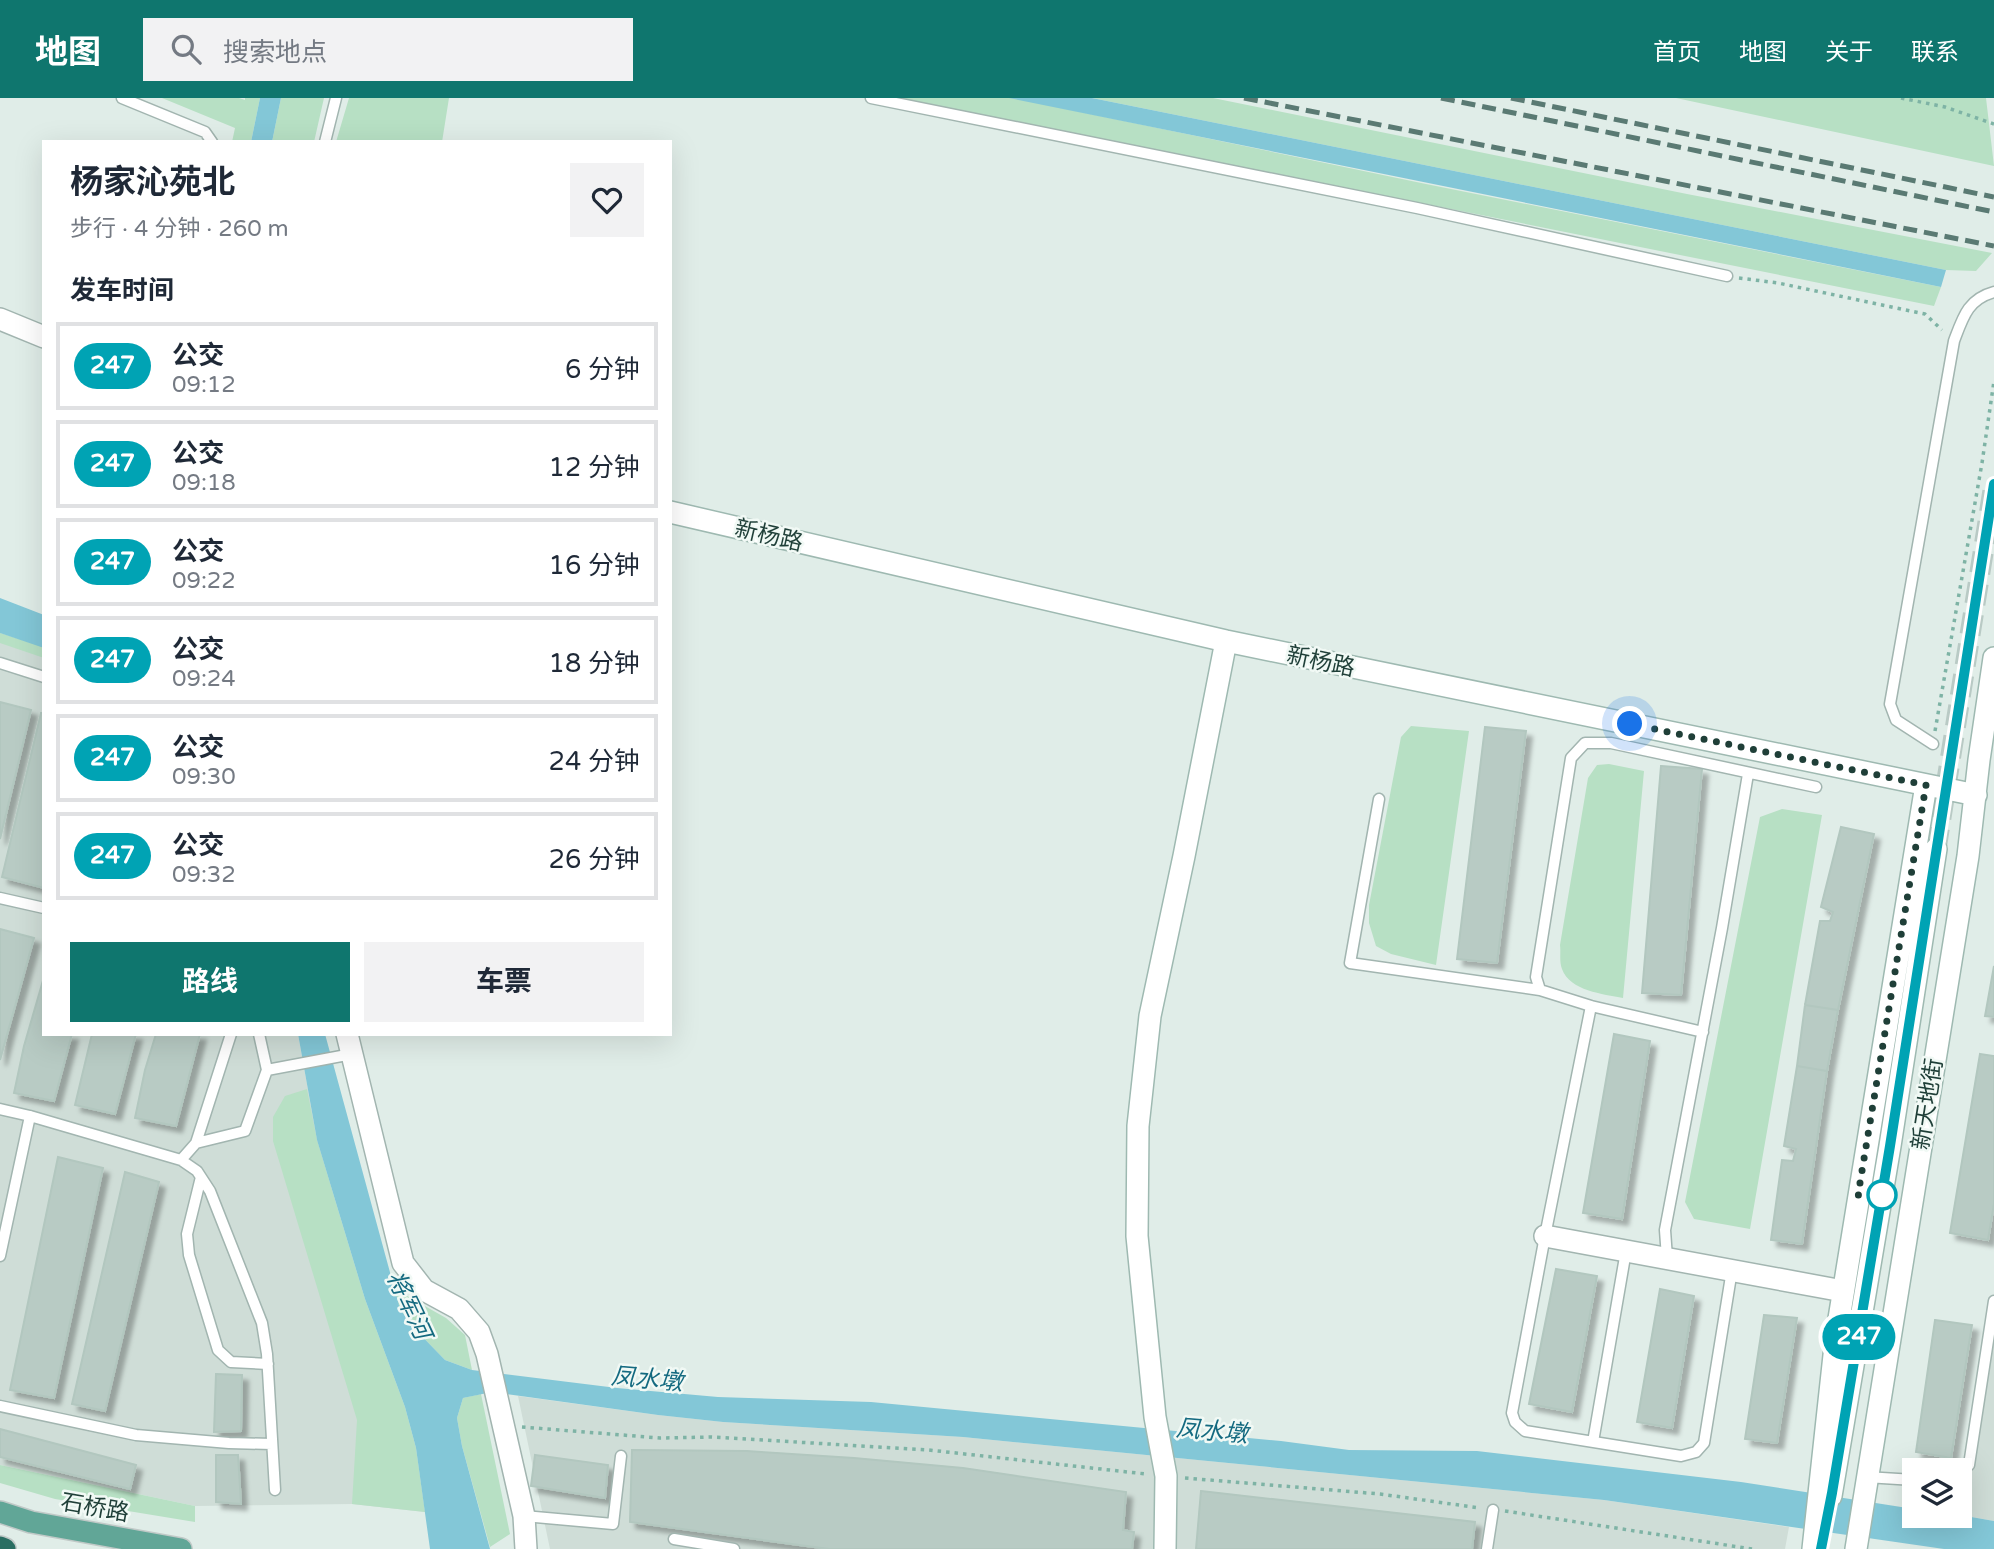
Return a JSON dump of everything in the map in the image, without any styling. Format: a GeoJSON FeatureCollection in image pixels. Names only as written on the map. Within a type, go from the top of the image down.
{"type":"FeatureCollection","features":[{"type":"Feature","properties":{"kind":"highway"},"geometry":{"type":"LineString","coordinates":[[0,1547],[5,1549]]}},
{"type":"Feature","properties":{"kind":"main road","name":"石桥路"},"geometry":{"type":"LineString","coordinates":[[0,1512],[31,1522],[181,1549]]}},
{"type":"Feature","properties":{"kind":"street"},"geometry":{"type":"LineString","coordinates":[[0,320],[42,336]]}},
{"type":"Feature","properties":{"kind":"street","name":"新杨路"},"geometry":{"type":"LineString","coordinates":[[672,512],[1226,641],[1976,796]]}},
{"type":"Feature","properties":{"kind":"street"},"geometry":{"type":"LineString","coordinates":[[1165,1549],[1164,1467],[1136,1236],[1138,1126],[1150,1016],[1226,641]]}},
{"type":"Feature","properties":{"kind":"street","name":"新天地街"},"geometry":{"type":"LineString","coordinates":[[1856,1549],[1965,869],[1994,658]]}},
{"type":"Feature","properties":{"kind":"street"},"geometry":{"type":"LineString","coordinates":[[1826,1490],[1836,1337],[1926,785]]}},
{"type":"Feature","properties":{"kind":"street","name":"新天地街"},"geometry":{"type":"LineString","coordinates":[[1818,1541],[1890,1146],[1936,849]]}},
{"type":"Feature","properties":{"kind":"street"},"geometry":{"type":"LineString","coordinates":[[349,1044],[403,1263],[424,1290],[459,1309],[479,1332],[487,1354],[524,1516],[526,1549]]}},
{"type":"Feature","properties":{"kind":"street"},"geometry":{"type":"LineString","coordinates":[[1545,1236],[1843,1291]]}},
{"type":"Feature","properties":{"kind":"lane"},"geometry":{"type":"LineString","coordinates":[[122,98],[205,131],[211,140]]}},
{"type":"Feature","properties":{"kind":"lane"},"geometry":{"type":"LineString","coordinates":[[326,140],[336,98]]}},
{"type":"Feature","properties":{"kind":"lane"},"geometry":{"type":"LineString","coordinates":[[871,98],[1417,208],[1727,276]]}},
{"type":"Feature","properties":{"kind":"lane"},"geometry":{"type":"LineString","coordinates":[[1933,744],[1896,720],[1890,704],[1954,341],[1965,312],[1979,296],[1994,292]]}},
{"type":"Feature","properties":{"kind":"lane"},"geometry":{"type":"LineString","coordinates":[[0,663],[42,676]]}},
{"type":"Feature","properties":{"kind":"lane"},"geometry":{"type":"LineString","coordinates":[[1540,990],[1536,977],[1571,758],[1585,743],[1611,743],[1816,787]]}},
{"type":"Feature","properties":{"kind":"lane"},"geometry":{"type":"LineString","coordinates":[[1667,1258],[1665,1230],[1748,774]]}},
{"type":"Feature","properties":{"kind":"lane"},"geometry":{"type":"LineString","coordinates":[[1379,799],[1350,963],[1540,990],[1591,1006],[1703,1032]]}},
{"type":"Feature","properties":{"kind":"lane"},"geometry":{"type":"LineString","coordinates":[[0,898],[42,908]]}},
{"type":"Feature","properties":{"kind":"lane"},"geometry":{"type":"LineString","coordinates":[[1591,1006],[1512,1413],[1514,1422],[1525,1431],[1681,1456],[1696,1452],[1704,1443],[1732,1270]]}},
{"type":"Feature","properties":{"kind":"lane"},"geometry":{"type":"LineString","coordinates":[[181,1160],[196,1143],[230,1036]]}},
{"type":"Feature","properties":{"kind":"lane"},"geometry":{"type":"LineString","coordinates":[[196,1143],[246,1131],[267,1070],[259,1036]]}},
{"type":"Feature","properties":{"kind":"lane"},"geometry":{"type":"LineString","coordinates":[[267,1070],[349,1044]]}},
{"type":"Feature","properties":{"kind":"lane"},"geometry":{"type":"LineString","coordinates":[[0,1109],[181,1160],[197,1171],[210,1191],[262,1323],[268,1364],[275,1490]]}},
{"type":"Feature","properties":{"kind":"lane"},"geometry":{"type":"LineString","coordinates":[[0,1256],[30,1116]]}},
{"type":"Feature","properties":{"kind":"lane"},"geometry":{"type":"LineString","coordinates":[[201,1177],[187,1234],[189,1255],[218,1350],[231,1362],[268,1364]]}},
{"type":"Feature","properties":{"kind":"lane"},"geometry":{"type":"LineString","coordinates":[[1593,1442],[1626,1251]]}},
{"type":"Feature","properties":{"kind":"lane"},"geometry":{"type":"LineString","coordinates":[[1970,1458],[1994,1301]]}},
{"type":"Feature","properties":{"kind":"lane"},"geometry":{"type":"LineString","coordinates":[[0,1406],[136,1435],[272,1444]]}},
{"type":"Feature","properties":{"kind":"lane"},"geometry":{"type":"LineString","coordinates":[[524,1516],[613,1524],[621,1456]]}},
{"type":"Feature","properties":{"kind":"lane"},"geometry":{"type":"LineString","coordinates":[[1866,1482],[1902,1480]]}},
{"type":"Feature","properties":{"kind":"lane"},"geometry":{"type":"LineString","coordinates":[[1487,1549],[1493,1510]]}},
{"type":"Feature","properties":{"kind":"lane"},"geometry":{"type":"LineString","coordinates":[[674,1539],[734,1549]]}},
{"type":"Feature","properties":{"kind":"path"},"geometry":{"type":"LineString","coordinates":[[1901,98],[1945,107],[1994,124]]}},
{"type":"Feature","properties":{"kind":"path"},"geometry":{"type":"LineString","coordinates":[[1727,276],[1778,283],[1925,314],[1954,341]]}},
{"type":"Feature","properties":{"kind":"path"},"geometry":{"type":"LineString","coordinates":[[1933,744],[1994,381]]}},
{"type":"Feature","properties":{"kind":"path"},"geometry":{"type":"LineString","coordinates":[[503,1421],[660,1438],[712,1437],[1164,1467],[1380,1494],[1752,1549]]}},
{"type":"Feature","properties":{"kind":"shaded area"},"geometry":{"type":"Polygon","coordinates":[[[0,633],[42,647],[42,1036],[298,1036],[317,1140],[425,1512],[352,1504],[195,1506],[0,1465],[0,633]]]}},
{"type":"Feature","properties":{"kind":"shaded area"},"geometry":{"type":"Polygon","coordinates":[[[1994,1295],[1994,1521],[1972,1517],[1972,1458],[1969,1458],[1994,1295]]]}},
{"type":"Feature","properties":{"kind":"shaded area"},"geometry":{"type":"Polygon","coordinates":[[[518,1396],[723,1422],[963,1437],[1604,1500],[1789,1527],[1785,1549],[550,1549],[518,1396]]]}},
{"type":"Feature","properties":{"kind":"green space"},"geometry":{"type":"Polygon","coordinates":[[[162,98],[260,98],[251,140],[232,140],[235,128],[162,98]]]}},
{"type":"Feature","properties":{"kind":"green space"},"geometry":{"type":"Polygon","coordinates":[[[281,98],[324,98],[314,140],[272,140],[281,98]]]}},
{"type":"Feature","properties":{"kind":"green space"},"geometry":{"type":"Polygon","coordinates":[[[349,98],[449,98],[442,140],[337,140],[349,98]]]}},
{"type":"Feature","properties":{"kind":"green space"},"geometry":{"type":"Polygon","coordinates":[[[898,98],[1014,98],[1941,287],[1934,306],[898,98]]]}},
{"type":"Feature","properties":{"kind":"green space"},"geometry":{"type":"Polygon","coordinates":[[[1092,98],[1213,98],[1992,253],[1976,271],[1946,270],[1092,98]]]}},
{"type":"Feature","properties":{"kind":"green space"},"geometry":{"type":"Polygon","coordinates":[[[1676,98],[1986,98],[1994,166],[1676,98]]]}},
{"type":"Feature","properties":{"kind":"green space"},"geometry":{"type":"Polygon","coordinates":[[[0,633],[42,646],[42,657],[0,643],[0,633]]]}},
{"type":"Feature","properties":{"kind":"green space"},"geometry":{"type":"Polygon","coordinates":[[[1411,726],[1469,731],[1436,965],[1391,954],[1376,946],[1369,923],[1369,905],[1401,737],[1411,726]]]}},
{"type":"Feature","properties":{"kind":"green space"},"geometry":{"type":"Polygon","coordinates":[[[1609,764],[1644,771],[1623,998],[1580,987],[1566,976],[1560,960],[1560,945],[1588,778],[1597,765],[1609,764]]]}},
{"type":"Feature","properties":{"kind":"green space"},"geometry":{"type":"Polygon","coordinates":[[[1782,809],[1822,815],[1750,1229],[1694,1219],[1685,1202],[1760,817],[1782,809]]]}},
{"type":"Feature","properties":{"kind":"green space"},"geometry":{"type":"Polygon","coordinates":[[[307,1089],[317,1140],[365,1299],[405,1407],[416,1448],[425,1512],[352,1504],[357,1420],[273,1141],[273,1117],[285,1096],[307,1089]]]}},
{"type":"Feature","properties":{"kind":"green space"},"geometry":{"type":"Polygon","coordinates":[[[393,1288],[446,1318],[465,1335],[472,1370],[445,1360],[413,1327],[400,1309],[393,1288]]]}},
{"type":"Feature","properties":{"kind":"green space"},"geometry":{"type":"Polygon","coordinates":[[[481,1394],[510,1534],[490,1547],[457,1418],[463,1398],[481,1394]]]}},
{"type":"Feature","properties":{"kind":"green space"},"geometry":{"type":"Polygon","coordinates":[[[0,1465],[195,1506],[195,1522],[55,1499],[0,1483],[0,1465]]]}},
{"type":"Feature","properties":{"kind":"water"},"geometry":{"type":"Polygon","coordinates":[[[260,98],[281,98],[272,140],[251,140],[260,98]]]}},
{"type":"Feature","properties":{"kind":"water"},"geometry":{"type":"Polygon","coordinates":[[[1009,98],[1092,98],[1946,270],[1941,287],[1009,98]]]}},
{"type":"Feature","properties":{"kind":"water"},"geometry":{"type":"Polygon","coordinates":[[[0,598],[42,614],[42,647],[0,633],[0,598]]]}},
{"type":"Feature","properties":{"kind":"water"},"geometry":{"type":"Polygon","coordinates":[[[298,1036],[326,1036],[400,1309],[413,1327],[445,1360],[472,1370],[617,1388],[718,1397],[871,1402],[1281,1441],[1349,1450],[1477,1451],[1741,1482],[1902,1507],[1902,1528],[1972,1528],[1972,1517],[1994,1521],[1994,1549],[1944,1549],[1604,1500],[963,1437],[723,1422],[492,1392],[463,1398],[457,1418],[490,1549],[430,1549],[416,1448],[405,1407],[365,1299],[317,1140],[298,1036]]]}},
{"type":"Feature","properties":{"kind":"building"},"geometry":{"type":"Polygon","coordinates":[[[0,702],[31,710],[0,839],[0,702]]]}},
{"type":"Feature","properties":{"kind":"building"},"geometry":{"type":"Polygon","coordinates":[[[41,713],[42,713],[42,887],[2,877],[41,713]]]}},
{"type":"Feature","properties":{"kind":"building"},"geometry":{"type":"Polygon","coordinates":[[[1485,727],[1526,731],[1497,963],[1457,959],[1485,727]]]}},
{"type":"Feature","properties":{"kind":"building"},"geometry":{"type":"Polygon","coordinates":[[[1661,766],[1702,769],[1681,995],[1642,993],[1661,766]]]}},
{"type":"Feature","properties":{"kind":"building"},"geometry":{"type":"Polygon","coordinates":[[[1841,827],[1874,834],[1838,1010],[1805,1005],[1820,921],[1830,921],[1833,912],[1821,907],[1841,827]]]}},
{"type":"Feature","properties":{"kind":"building"},"geometry":{"type":"Polygon","coordinates":[[[0,929],[34,938],[0,1060],[0,929]]]}},
{"type":"Feature","properties":{"kind":"building"},"geometry":{"type":"Polygon","coordinates":[[[1994,966],[1994,1017],[1985,1016],[1994,966]]]}},
{"type":"Feature","properties":{"kind":"building"},"geometry":{"type":"Polygon","coordinates":[[[42,984],[42,1036],[71,1036],[54,1101],[14,1093],[42,984]]]}},
{"type":"Feature","properties":{"kind":"building"},"geometry":{"type":"Polygon","coordinates":[[[1805,1005],[1838,1010],[1827,1071],[1797,1066],[1805,1005]]]}},
{"type":"Feature","properties":{"kind":"building"},"geometry":{"type":"Polygon","coordinates":[[[1614,1034],[1650,1041],[1622,1219],[1583,1213],[1614,1034]]]}},
{"type":"Feature","properties":{"kind":"building"},"geometry":{"type":"Polygon","coordinates":[[[92,1036],[135,1036],[115,1114],[75,1105],[92,1036]]]}},
{"type":"Feature","properties":{"kind":"building"},"geometry":{"type":"Polygon","coordinates":[[[155,1036],[199,1036],[176,1126],[135,1118],[155,1036]]]}},
{"type":"Feature","properties":{"kind":"building"},"geometry":{"type":"Polygon","coordinates":[[[1980,1054],[1994,1056],[1994,1204],[1988,1240],[1950,1233],[1980,1054]]]}},
{"type":"Feature","properties":{"kind":"building"},"geometry":{"type":"Polygon","coordinates":[[[1797,1066],[1827,1071],[1802,1244],[1771,1240],[1782,1160],[1793,1161],[1796,1149],[1784,1146],[1797,1066]]]}},
{"type":"Feature","properties":{"kind":"building"},"geometry":{"type":"Polygon","coordinates":[[[58,1157],[103,1168],[54,1398],[10,1390],[58,1157]]]}},
{"type":"Feature","properties":{"kind":"building"},"geometry":{"type":"Polygon","coordinates":[[[125,1172],[159,1182],[105,1411],[72,1404],[125,1172]]]}},
{"type":"Feature","properties":{"kind":"building"},"geometry":{"type":"Polygon","coordinates":[[[1556,1269],[1597,1276],[1572,1412],[1529,1404],[1556,1269]]]}},
{"type":"Feature","properties":{"kind":"building"},"geometry":{"type":"Polygon","coordinates":[[[1660,1289],[1694,1296],[1672,1428],[1637,1422],[1660,1289]]]}},
{"type":"Feature","properties":{"kind":"building"},"geometry":{"type":"Polygon","coordinates":[[[1764,1315],[1797,1318],[1777,1443],[1745,1439],[1764,1315]]]}},
{"type":"Feature","properties":{"kind":"building"},"geometry":{"type":"Polygon","coordinates":[[[1935,1320],[1972,1325],[1951,1458],[1916,1452],[1935,1320]]]}},
{"type":"Feature","properties":{"kind":"building"},"geometry":{"type":"Polygon","coordinates":[[[216,1374],[242,1375],[241,1431],[214,1432],[216,1374]]]}},
{"type":"Feature","properties":{"kind":"building"},"geometry":{"type":"Polygon","coordinates":[[[0,1429],[136,1465],[130,1489],[0,1457],[0,1429]]]}},
{"type":"Feature","properties":{"kind":"building"},"geometry":{"type":"Polygon","coordinates":[[[632,1450],[747,1451],[854,1458],[963,1468],[1126,1492],[1123,1530],[1134,1532],[1132,1549],[829,1549],[630,1522],[632,1450]]]}},
{"type":"Feature","properties":{"kind":"building"},"geometry":{"type":"Polygon","coordinates":[[[216,1455],[238,1455],[241,1504],[216,1502],[216,1455]]]}},
{"type":"Feature","properties":{"kind":"building"},"geometry":{"type":"Polygon","coordinates":[[[535,1455],[608,1465],[605,1498],[531,1486],[535,1455]]]}},
{"type":"Feature","properties":{"kind":"building"},"geometry":{"type":"Polygon","coordinates":[[[1201,1491],[1475,1522],[1472,1549],[1196,1549],[1201,1491]]]}},
{"type":"Feature","properties":{"kind":"tunnel"},"geometry":{"type":"LineString","coordinates":[[1936,849],[1994,484]]}},
{"type":"Feature","properties":{"kind":"railway"},"geometry":{"type":"LineString","coordinates":[[1244,98],[1994,246]]}},
{"type":"Feature","properties":{"kind":"railway"},"geometry":{"type":"LineString","coordinates":[[1441,98],[1994,212]]}},
{"type":"Feature","properties":{"kind":"railway"},"geometry":{"type":"LineString","coordinates":[[1511,98],[1994,197]]}},
{"type":"Feature","properties":{"kind":"bus line","name":"247"},"geometry":{"type":"LineString","coordinates":[[1821,1549],[1890,1146],[1994,484]]}},
{"type":"Feature","properties":{"kind":"route"},"geometry":{"type":"LineString","coordinates":[[1630,724],[1926,785],[1858,1195],[1882,1195]]}},
{"type":"Feature","properties":{"kind":"water label","name":"将军河"},"geometry":{"type":"Point","coordinates":[409,1305]}},
{"type":"Feature","properties":{"kind":"water label","name":"凤水墩"},"geometry":{"type":"Point","coordinates":[647,1379]}},
{"type":"Feature","properties":{"kind":"water label","name":"凤水墩"},"geometry":{"type":"Point","coordinates":[1212,1431]}}]}
